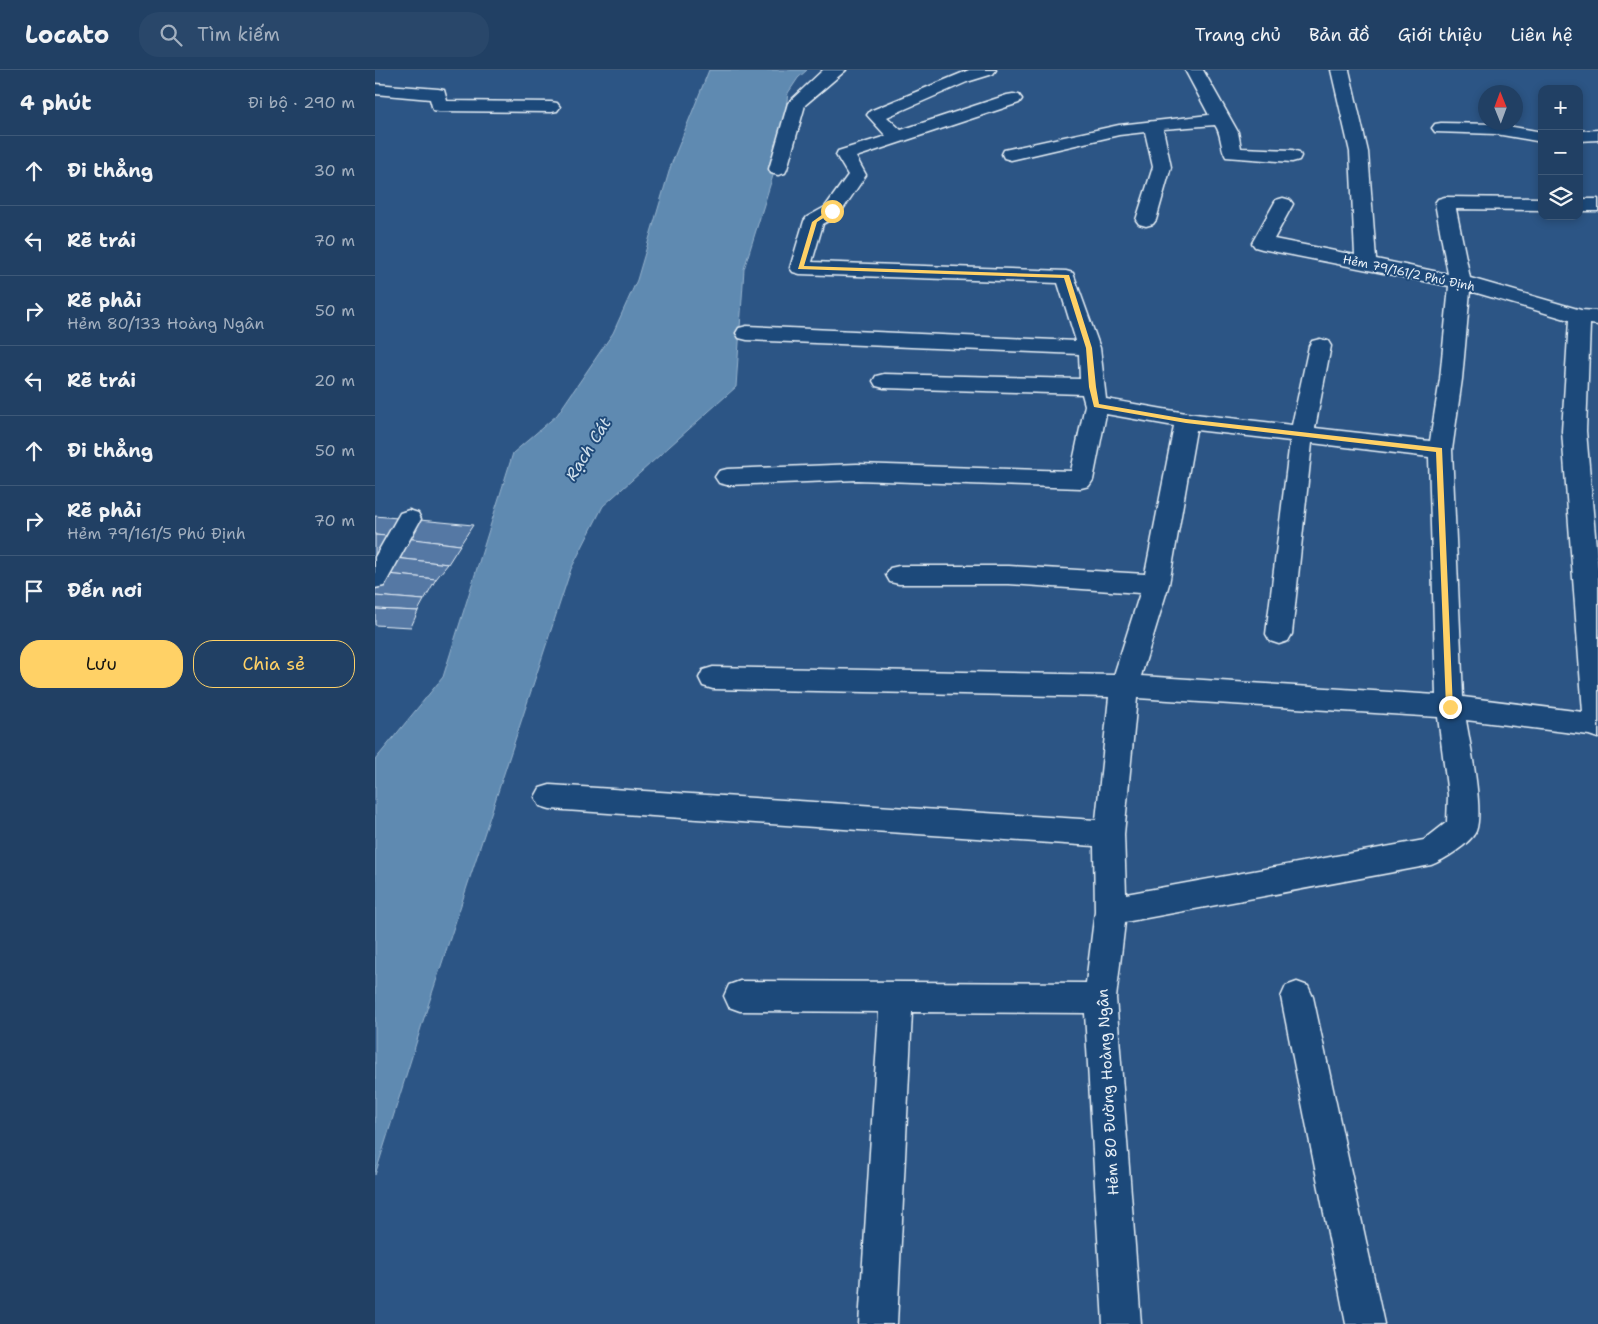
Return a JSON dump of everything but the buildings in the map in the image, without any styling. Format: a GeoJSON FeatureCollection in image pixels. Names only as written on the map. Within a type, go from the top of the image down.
{"type":"FeatureCollection","features":[{"type":"Feature","properties":{"kind":"street"},"geometry":{"type":"LineString","coordinates":[[778,169],[797,103],[832,71],[837,70]]}},
{"type":"Feature","properties":{"kind":"street"},"geometry":{"type":"LineString","coordinates":[[1195,70],[1220,119],[1229,132],[1233,153],[1292,156]]}},
{"type":"Feature","properties":{"kind":"street"},"geometry":{"type":"LineString","coordinates":[[1340,70],[1359,152],[1366,264]]}},
{"type":"Feature","properties":{"kind":"street"},"geometry":{"type":"LineString","coordinates":[[727,478],[857,472],[1081,480],[1094,396],[1089,348],[1066,276],[800,268],[815,222],[832,211],[857,175],[845,155],[896,136],[1013,99],[991,78],[961,78],[876,115],[896,136]]}},
{"type":"Feature","properties":{"kind":"street"},"geometry":{"type":"LineString","coordinates":[[375,89],[438,94],[439,106],[551,107]]}},
{"type":"Feature","properties":{"kind":"street"},"geometry":{"type":"LineString","coordinates":[[1011,154],[1153,124],[1220,119]]}},
{"type":"Feature","properties":{"kind":"street"},"geometry":{"type":"LineString","coordinates":[[1146,220],[1162,167],[1153,124]]}},
{"type":"Feature","properties":{"kind":"street"},"geometry":{"type":"LineString","coordinates":[[1441,128],[1496,129],[1538,136]]}},
{"type":"Feature","properties":{"kind":"street"},"geometry":{"type":"LineString","coordinates":[[1583,136],[1598,135]]}},
{"type":"Feature","properties":{"kind":"street","name":"Hẻm 79/161/2 Phú Định"},"geometry":{"type":"LineString","coordinates":[[1283,204],[1262,243],[1460,282],[1589,317]]}},
{"type":"Feature","properties":{"kind":"street"},"geometry":{"type":"LineString","coordinates":[[1111,911],[1431,852],[1462,828],[1463,794],[1450,707],[1440,450],[1451,379],[1460,282],[1445,204],[1538,204]]}},
{"type":"Feature","properties":{"kind":"street"},"geometry":{"type":"LineString","coordinates":[[1583,205],[1598,205]]}},
{"type":"Feature","properties":{"kind":"street"},"geometry":{"type":"LineString","coordinates":[[713,678],[1124,686],[1450,707],[1598,726],[1574,431],[1589,317]]}},
{"type":"Feature","properties":{"kind":"street"},"geometry":{"type":"LineString","coordinates":[[747,334],[1089,348]]}},
{"type":"Feature","properties":{"kind":"street"},"geometry":{"type":"LineString","coordinates":[[1279,634],[1302,433],[1320,346]]}},
{"type":"Feature","properties":{"kind":"street"},"geometry":{"type":"LineString","coordinates":[[884,381],[1094,396],[1186,421],[1440,450]]}},
{"type":"Feature","properties":{"kind":"street","name":"Hẻm 80 Đường Hoàng Ngân"},"geometry":{"type":"LineString","coordinates":[[1122,1324],[1100,998],[1111,911],[1109,834],[1124,686],[1156,584],[1186,421]]}},
{"type":"Feature","properties":{"kind":"street"},"geometry":{"type":"LineString","coordinates":[[375,579],[409,519]]}},
{"type":"Feature","properties":{"kind":"street"},"geometry":{"type":"LineString","coordinates":[[899,575],[1009,575],[1156,584]]}},
{"type":"Feature","properties":{"kind":"street"},"geometry":{"type":"LineString","coordinates":[[550,797],[1109,834]]}},
{"type":"Feature","properties":{"kind":"street"},"geometry":{"type":"LineString","coordinates":[[740,996],[1100,998]]}},
{"type":"Feature","properties":{"kind":"street"},"geometry":{"type":"LineString","coordinates":[[878,1324],[895,1049],[896,997]]}},
{"type":"Feature","properties":{"kind":"street"},"geometry":{"type":"LineString","coordinates":[[1297,997],[1365,1324]]}},
{"type":"Feature","properties":{"kind":"water","name":"Rạch Cát"},"geometry":{"type":"Polygon","coordinates":[[[709,70],[807,70],[798,78],[788,93],[780,153],[744,269],[736,387],[603,506],[571,569],[423,1021],[375,1175],[375,760],[443,677],[513,453],[557,415],[613,333],[637,280],[671,165],[709,70]]]}},
{"type":"Feature","properties":{"kind":"route"},"geometry":{"type":"LineString","coordinates":[[832,211],[815,222],[800,268],[1066,276],[1089,348],[1092,387],[1096,405],[1186,421],[1440,450],[1450,707]]}}]}
